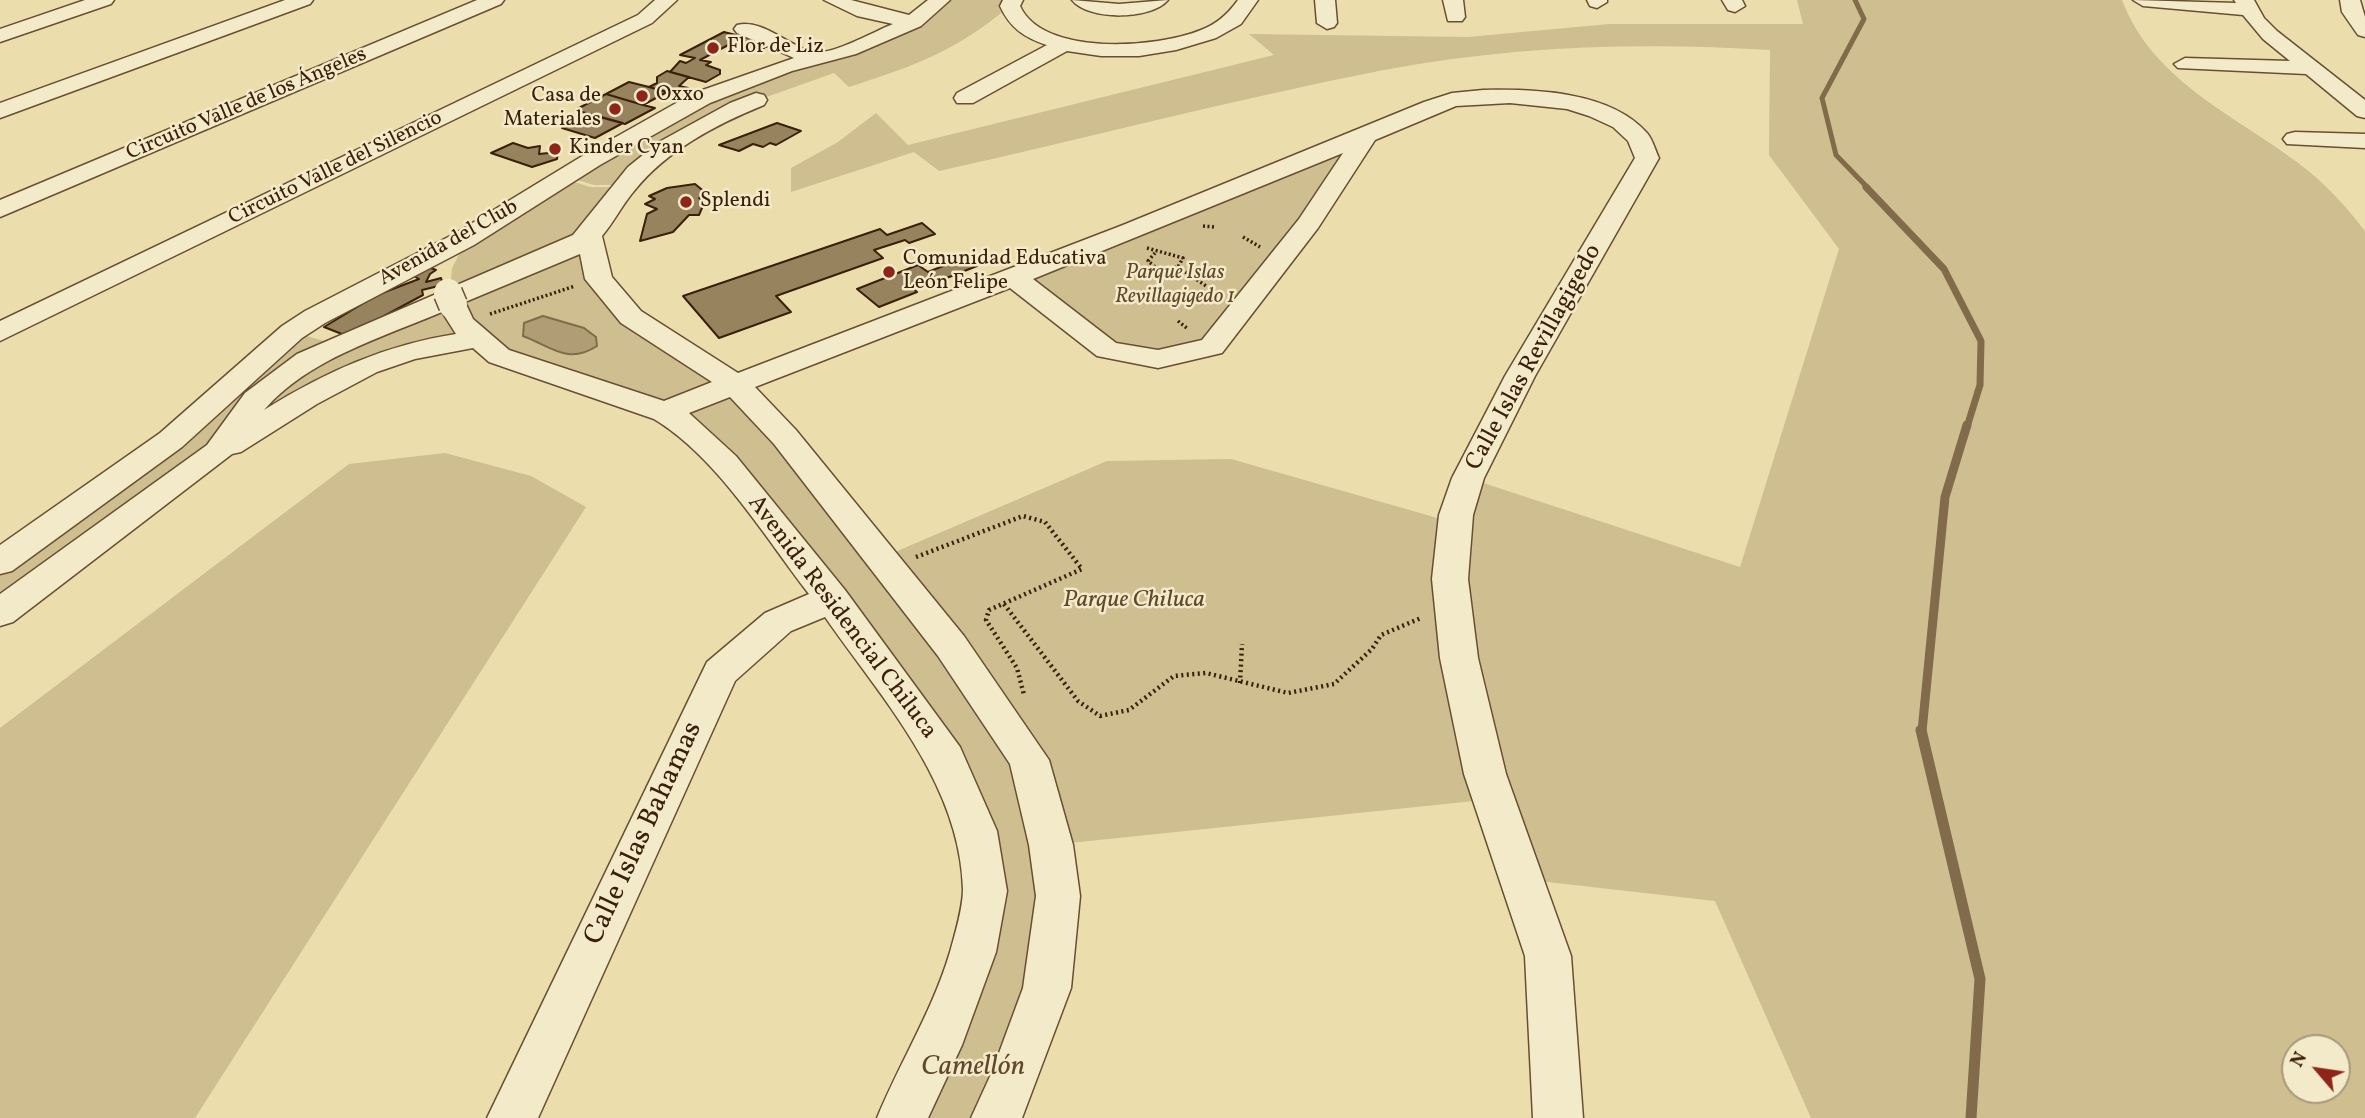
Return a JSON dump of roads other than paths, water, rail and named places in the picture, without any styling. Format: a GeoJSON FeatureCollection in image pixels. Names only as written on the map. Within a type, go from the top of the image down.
{"type":"FeatureCollection","features":[{"type":"Feature","properties":{"kind":"street"},"geometry":{"type":"LineString","coordinates":[[0,36],[104,0]]}},
{"type":"Feature","properties":{"kind":"street"},"geometry":{"type":"LineString","coordinates":[[0,111],[303,0]]}},
{"type":"Feature","properties":{"kind":"street","name":"Circuito Valle de los Ángeles"},"geometry":{"type":"LineString","coordinates":[[0,209],[494,0]]}},
{"type":"Feature","properties":{"kind":"street","name":"Circuito Valle del Silencio"},"geometry":{"type":"LineString","coordinates":[[0,332],[645,19],[667,0]]}},
{"type":"Feature","properties":{"kind":"street"},"geometry":{"type":"LineString","coordinates":[[834,0],[868,6],[914,22]]}},
{"type":"Feature","properties":{"kind":"street","name":"Avenida del Club"},"geometry":{"type":"LineString","coordinates":[[0,562],[171,440],[292,332],[316,317],[414,266],[458,289],[567,177],[702,98],[785,67],[849,50],[914,22],[940,0]]}},
{"type":"Feature","properties":{"kind":"street"},"geometry":{"type":"LineString","coordinates":[[1013,0],[1010,6],[1018,22],[1034,33],[1065,44],[1127,50],[1173,45],[1220,30],[1245,10],[1248,0]]}},
{"type":"Feature","properties":{"kind":"street"},"geometry":{"type":"LineString","coordinates":[[1083,0],[1098,8],[1118,9],[1158,0]]}},
{"type":"Feature","properties":{"kind":"street"},"geometry":{"type":"LineString","coordinates":[[1325,0],[1327,23]]}},
{"type":"Feature","properties":{"kind":"street"},"geometry":{"type":"LineString","coordinates":[[2143,0],[2246,5],[2270,35],[2365,111]]}},
{"type":"Feature","properties":{"kind":"street"},"geometry":{"type":"LineString","coordinates":[[2350,0],[2352,12],[2365,31]]}},
{"type":"Feature","properties":{"kind":"street"},"geometry":{"type":"LineString","coordinates":[[744,29],[814,59]]}},
{"type":"Feature","properties":{"kind":"street"},"geometry":{"type":"LineString","coordinates":[[965,98],[1065,44]]}},
{"type":"Feature","properties":{"kind":"street"},"geometry":{"type":"LineString","coordinates":[[750,57],[785,67]]}},
{"type":"Feature","properties":{"kind":"street"},"geometry":{"type":"LineString","coordinates":[[868,64],[817,78],[733,109],[687,134],[626,185],[594,257],[631,317],[734,384],[785,437],[951,646],[1029,760],[1051,845],[1058,896],[1047,988],[1013,1083],[996,1118]]}},
{"type":"Feature","properties":{"kind":"street"},"geometry":{"type":"LineString","coordinates":[[2185,64],[2311,68]]}},
{"type":"Feature","properties":{"kind":"street","name":"Calle Islas Revillagigedo"},"geometry":{"type":"LineString","coordinates":[[665,412],[1013,277],[1446,102],[1514,95],[1548,99],[1595,111],[1616,121],[1645,144],[1647,158],[1520,376],[1468,478],[1456,515],[1450,579],[1459,657],[1485,774],[1548,956],[1558,1118]]}},
{"type":"Feature","properties":{"kind":"street"},"geometry":{"type":"LineString","coordinates":[[1013,277],[1107,350],[1158,359],[1212,347],[1309,223],[1366,135]]}},
{"type":"Feature","properties":{"kind":"street"},"geometry":{"type":"LineString","coordinates":[[2295,139],[2365,141]]}},
{"type":"Feature","properties":{"kind":"street"},"geometry":{"type":"LineString","coordinates":[[567,177],[590,186],[626,185]]}},
{"type":"Feature","properties":{"kind":"street","name":"Avenida del Club"},"geometry":{"type":"LineString","coordinates":[[0,613],[218,452],[240,416],[269,384],[307,360],[541,259],[594,257]]}},
{"type":"Feature","properties":{"kind":"street"},"geometry":{"type":"LineString","coordinates":[[218,452],[331,383],[385,359],[427,347],[458,289]]}},
{"type":"Feature","properties":{"kind":"street","name":"Avenida Residencial Chiluca"},"geometry":{"type":"LineString","coordinates":[[458,289],[499,356],[665,412],[680,421],[725,463],[832,599],[946,759],[976,831],[985,891],[968,964],[938,1045],[902,1118]]}},
{"type":"Feature","properties":{"kind":"street","name":"Calle Islas Bahamas"},"geometry":{"type":"LineString","coordinates":[[512,1118],[720,672],[778,622],[832,599]]}},
{"type":"Feature","properties":{"kind":"waterway"},"geometry":{"type":"LineString","coordinates":[[1855,0],[1864,19],[1822,98],[1836,155],[1868,188]]}},
{"type":"Feature","properties":{"kind":"waterway"},"geometry":{"type":"LineString","coordinates":[[1866,187],[1944,269],[1981,341],[1980,385],[1967,427]]}},
{"type":"Feature","properties":{"kind":"waterway"},"geometry":{"type":"LineString","coordinates":[[1922,731],[1945,497],[1967,425]]}},
{"type":"Feature","properties":{"kind":"waterway"},"geometry":{"type":"LineString","coordinates":[[1921,730],[1980,979],[1971,1118]]}},
{"type":"Feature","properties":{"kind":"place","name":"Flor de Liz"},"geometry":{"type":"Point","coordinates":[713,48]}},
{"type":"Feature","properties":{"kind":"place","name":"Oxxo"},"geometry":{"type":"Point","coordinates":[642,96]}},
{"type":"Feature","properties":{"kind":"place","name":"Casa de Materiales"},"geometry":{"type":"Point","coordinates":[615,109]}},
{"type":"Feature","properties":{"kind":"place","name":"Kinder Cyan"},"geometry":{"type":"Point","coordinates":[555,149]}},
{"type":"Feature","properties":{"kind":"place","name":"Splendi"},"geometry":{"type":"Point","coordinates":[686,202]}},
{"type":"Feature","properties":{"kind":"place","name":"Comunidad Educativa León Felipe"},"geometry":{"type":"Point","coordinates":[889,272]}},
{"type":"Feature","properties":{"kind":"park label","name":"Parque Islas Revillagigedo 1"},"geometry":{"type":"Point","coordinates":[1175,286]}},
{"type":"Feature","properties":{"kind":"park label","name":"Parque Chiluca"},"geometry":{"type":"Point","coordinates":[1134,602]}},
{"type":"Feature","properties":{"kind":"park label","name":"Camellón"},"geometry":{"type":"Point","coordinates":[973,1069]}}]}
